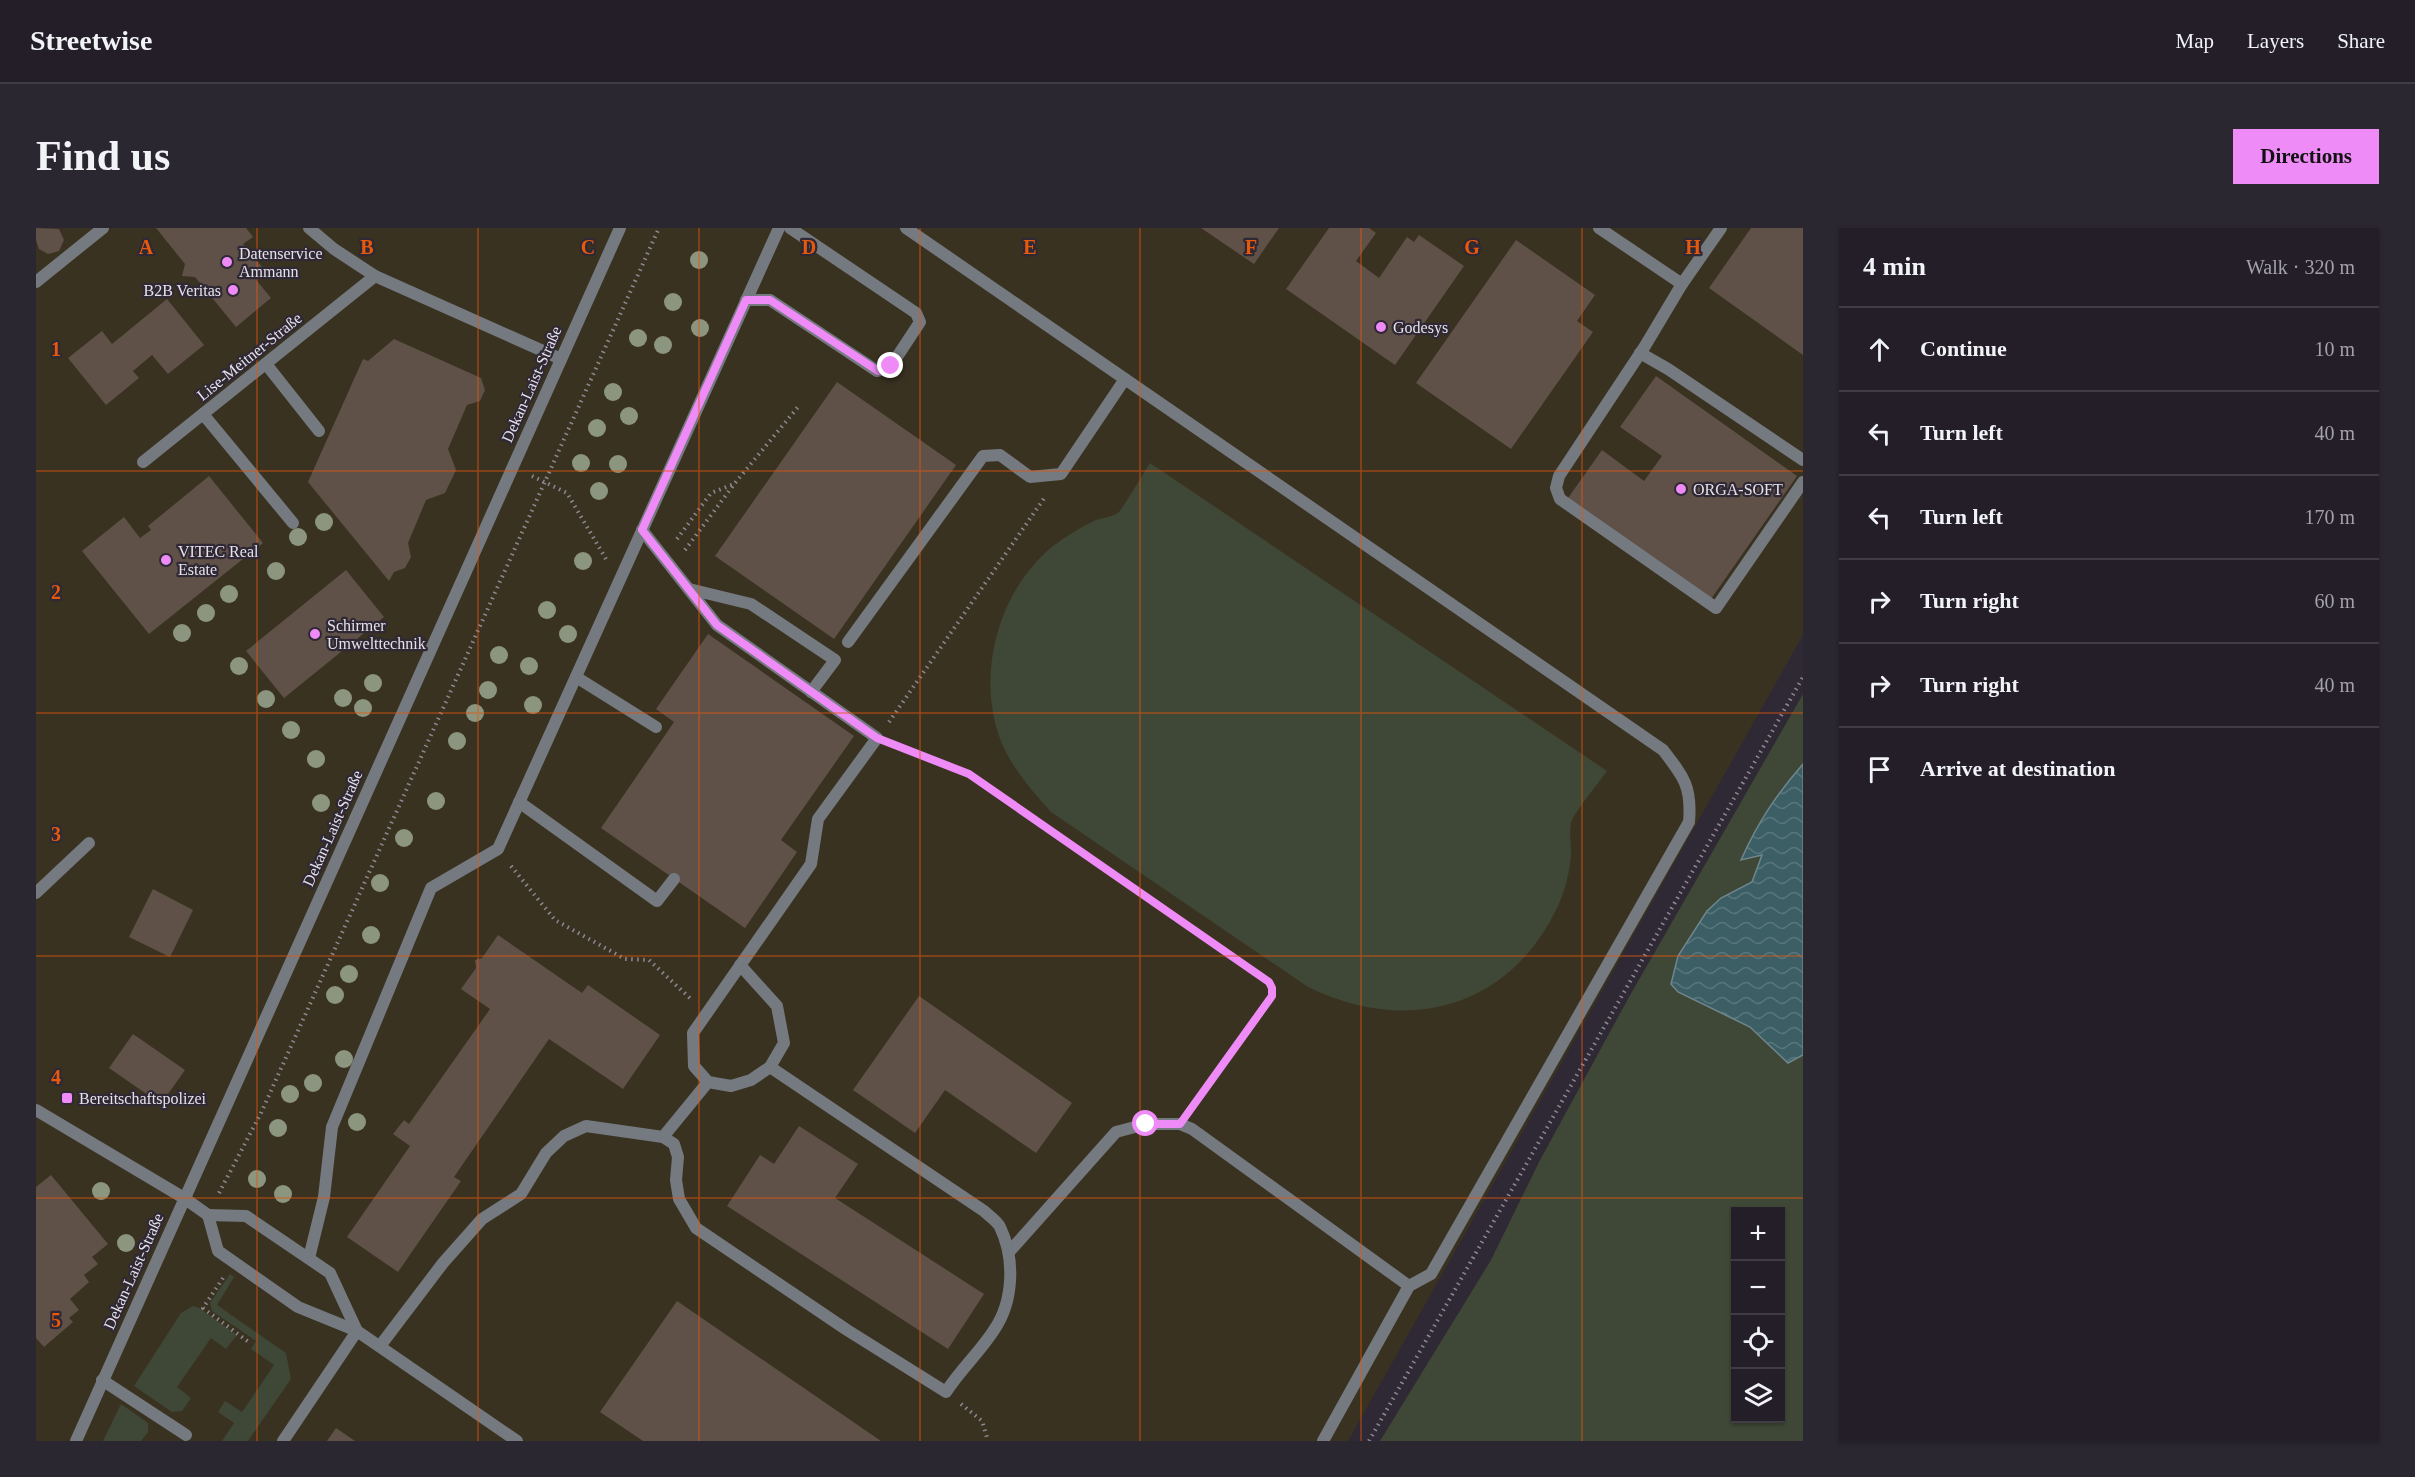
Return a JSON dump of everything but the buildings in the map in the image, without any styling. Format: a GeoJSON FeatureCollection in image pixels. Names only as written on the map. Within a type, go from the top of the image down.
{"type":"FeatureCollection","features":[{"type":"Feature","properties":{"kind":"street"},"geometry":{"type":"LineString","coordinates":[[36,282],[103,228]]}},
{"type":"Feature","properties":{"kind":"street"},"geometry":{"type":"LineString","coordinates":[[309,228],[334,249],[375,276],[561,359]]}},
{"type":"Feature","properties":{"kind":"street","name":"Dekan-Laist-Straße"},"geometry":{"type":"LineString","coordinates":[[76,1441],[620,228]]}},
{"type":"Feature","properties":{"kind":"street"},"geometry":{"type":"LineString","coordinates":[[309,1258],[324,1197],[332,1126],[431,888],[498,849],[779,228]]}},
{"type":"Feature","properties":{"kind":"street"},"geometry":{"type":"LineString","coordinates":[[746,300],[770,300],[878,371],[891,366],[920,322],[916,313],[790,228]]}},
{"type":"Feature","properties":{"kind":"street"},"geometry":{"type":"LineString","coordinates":[[906,228],[1663,750],[1680,772],[1691,799],[1689,822],[1431,1274],[1409,1286],[1323,1441]]}},
{"type":"Feature","properties":{"kind":"street"},"geometry":{"type":"LineString","coordinates":[[1599,228],[1682,284]]}},
{"type":"Feature","properties":{"kind":"street"},"geometry":{"type":"LineString","coordinates":[[1722,228],[1682,284],[1640,353],[1559,476],[1556,488],[1560,499],[1716,608],[1803,482]]}},
{"type":"Feature","properties":{"kind":"street","name":"Lise-Meitner-Straße"},"geometry":{"type":"LineString","coordinates":[[143,462],[375,276]]}},
{"type":"Feature","properties":{"kind":"street"},"geometry":{"type":"LineString","coordinates":[[1640,353],[1668,369],[1803,460]]}},
{"type":"Feature","properties":{"kind":"street"},"geometry":{"type":"LineString","coordinates":[[266,364],[319,431]]}},
{"type":"Feature","properties":{"kind":"street"},"geometry":{"type":"LineString","coordinates":[[848,642],[983,456],[1000,455],[1030,477],[1061,474],[1125,379]]}},
{"type":"Feature","properties":{"kind":"street"},"geometry":{"type":"LineString","coordinates":[[203,414],[292,524]]}},
{"type":"Feature","properties":{"kind":"street"},"geometry":{"type":"LineString","coordinates":[[642,530],[717,625],[877,738],[818,819],[811,864],[740,965],[693,1033],[694,1065],[708,1082],[731,1086],[751,1080],[770,1067],[783,1043],[777,1006],[740,965]]}},
{"type":"Feature","properties":{"kind":"street"},"geometry":{"type":"LineString","coordinates":[[688,589],[751,604],[835,660],[812,692]]}},
{"type":"Feature","properties":{"kind":"street"},"geometry":{"type":"LineString","coordinates":[[576,677],[656,727]]}},
{"type":"Feature","properties":{"kind":"street"},"geometry":{"type":"LineString","coordinates":[[519,802],[657,902],[674,879]]}},
{"type":"Feature","properties":{"kind":"street"},"geometry":{"type":"LineString","coordinates":[[36,893],[89,843]]}},
{"type":"Feature","properties":{"kind":"street"},"geometry":{"type":"LineString","coordinates":[[380,1346],[443,1263],[482,1219],[521,1194],[546,1153],[564,1136],[586,1126],[663,1137],[674,1144],[678,1157],[676,1180],[679,1199],[696,1228],[847,1330],[946,1392],[960,1371],[995,1329],[1004,1309],[1011,1277],[1009,1252],[999,1225],[984,1211],[770,1067]]}},
{"type":"Feature","properties":{"kind":"street"},"geometry":{"type":"LineString","coordinates":[[663,1137],[708,1082]]}},
{"type":"Feature","properties":{"kind":"street"},"geometry":{"type":"LineString","coordinates":[[36,1110],[184,1198],[208,1215],[246,1216],[309,1258],[330,1273],[357,1331]]}},
{"type":"Feature","properties":{"kind":"street"},"geometry":{"type":"LineString","coordinates":[[1009,1252],[1116,1132],[1146,1124],[1180,1124],[1192,1129],[1409,1286]]}},
{"type":"Feature","properties":{"kind":"street"},"geometry":{"type":"LineString","coordinates":[[208,1215],[218,1251],[298,1307],[357,1331],[518,1441]]}},
{"type":"Feature","properties":{"kind":"street"},"geometry":{"type":"LineString","coordinates":[[283,1441],[357,1331]]}},
{"type":"Feature","properties":{"kind":"street"},"geometry":{"type":"LineString","coordinates":[[102,1380],[186,1434]]}},
{"type":"Feature","properties":{"kind":"path"},"geometry":{"type":"LineString","coordinates":[[208,1215],[266,1102],[543,481],[659,228]]}},
{"type":"Feature","properties":{"kind":"path"},"geometry":{"type":"LineString","coordinates":[[690,544],[735,483],[798,407]]}},
{"type":"Feature","properties":{"kind":"path"},"geometry":{"type":"LineString","coordinates":[[1061,474],[877,738],[969,774],[1269,982],[1272,996],[1180,1124]]}},
{"type":"Feature","properties":{"kind":"path"},"geometry":{"type":"LineString","coordinates":[[543,481],[567,493],[596,541]]}},
{"type":"Feature","properties":{"kind":"path"},"geometry":{"type":"LineString","coordinates":[[663,557],[711,493],[735,483]]}},
{"type":"Feature","properties":{"kind":"path"},"geometry":{"type":"LineString","coordinates":[[1369,1441],[1803,677]]}},
{"type":"Feature","properties":{"kind":"path"},"geometry":{"type":"LineString","coordinates":[[498,849],[555,920],[625,959],[649,960],[706,1014]]}},
{"type":"Feature","properties":{"kind":"path"},"geometry":{"type":"LineString","coordinates":[[234,1262],[203,1308],[250,1343]]}},
{"type":"Feature","properties":{"kind":"path"},"geometry":{"type":"LineString","coordinates":[[946,1392],[982,1421],[988,1441]]}},
{"type":"Feature","properties":{"kind":"shaded area"},"geometry":{"type":"Polygon","coordinates":[[[36,228],[1803,228],[1803,635],[1348,1441],[36,1441],[36,228]]]}},
{"type":"Feature","properties":{"kind":"shaded area"},"geometry":{"type":"Polygon","coordinates":[[[1150,463],[1607,771],[1581,805],[1571,823],[1570,865],[1557,908],[1536,943],[1511,970],[1483,990],[1451,1004],[1417,1010],[1381,1009],[1345,1002],[1308,987],[1051,812],[1013,764],[1003,746],[995,720],[991,693],[991,666],[996,638],[1005,612],[1017,587],[1034,565],[1053,546],[1074,532],[1096,520],[1118,513],[1150,463]]]}},
{"type":"Feature","properties":{"kind":"shaded area"},"geometry":{"type":"Polygon","coordinates":[[[1803,694],[1803,1441],[1380,1441],[1491,1260],[1539,1162],[1629,997],[1803,694]]]}},
{"type":"Feature","properties":{"kind":"shaded area"},"geometry":{"type":"Polygon","coordinates":[[[230,1274],[234,1277],[217,1305],[286,1353],[291,1379],[248,1441],[222,1441],[234,1423],[218,1412],[225,1401],[242,1412],[274,1365],[251,1349],[256,1341],[212,1311],[210,1303],[230,1274]]]}},
{"type":"Feature","properties":{"kind":"shaded area"},"geometry":{"type":"Polygon","coordinates":[[[193,1306],[237,1335],[226,1349],[211,1338],[177,1387],[191,1398],[182,1411],[172,1412],[134,1386],[181,1313],[193,1306]]]}},
{"type":"Feature","properties":{"kind":"shaded area"},"geometry":{"type":"Polygon","coordinates":[[[121,1404],[148,1423],[148,1432],[141,1441],[103,1441],[121,1404]]]}},
{"type":"Feature","properties":{"kind":"water"},"geometry":{"type":"Polygon","coordinates":[[[1803,764],[1803,1055],[1788,1063],[1750,1027],[1678,992],[1671,984],[1678,956],[1707,911],[1721,898],[1752,882],[1762,855],[1741,860],[1768,809],[1803,764]]]}},
{"type":"Feature","properties":{"kind":"place","name":"Datenservice Ammann"},"geometry":{"type":"Point","coordinates":[227,262]}},
{"type":"Feature","properties":{"kind":"place","name":"B2B Veritas"},"geometry":{"type":"Point","coordinates":[233,290]}},
{"type":"Feature","properties":{"kind":"place","name":"Godesys"},"geometry":{"type":"Point","coordinates":[1381,327]}},
{"type":"Feature","properties":{"kind":"place","name":"ORGA-SOFT"},"geometry":{"type":"Point","coordinates":[1681,489]}},
{"type":"Feature","properties":{"kind":"place","name":"VITEC Real Estate"},"geometry":{"type":"Point","coordinates":[166,560]}},
{"type":"Feature","properties":{"kind":"place","name":"Schirmer Umwelttechnik"},"geometry":{"type":"Point","coordinates":[315,634]}},
{"type":"Feature","properties":{"kind":"place","name":"Bereitschaftspolizei"},"geometry":{"type":"Point","coordinates":[67,1098]}},
{"type":"Feature","properties":{"kind":"route"},"geometry":{"type":"LineString","coordinates":[[891,366],[878,371],[770,300],[746,300],[642,530],[717,625],[877,738],[969,774],[1269,982],[1272,996],[1180,1124],[1146,1124]]}}]}
